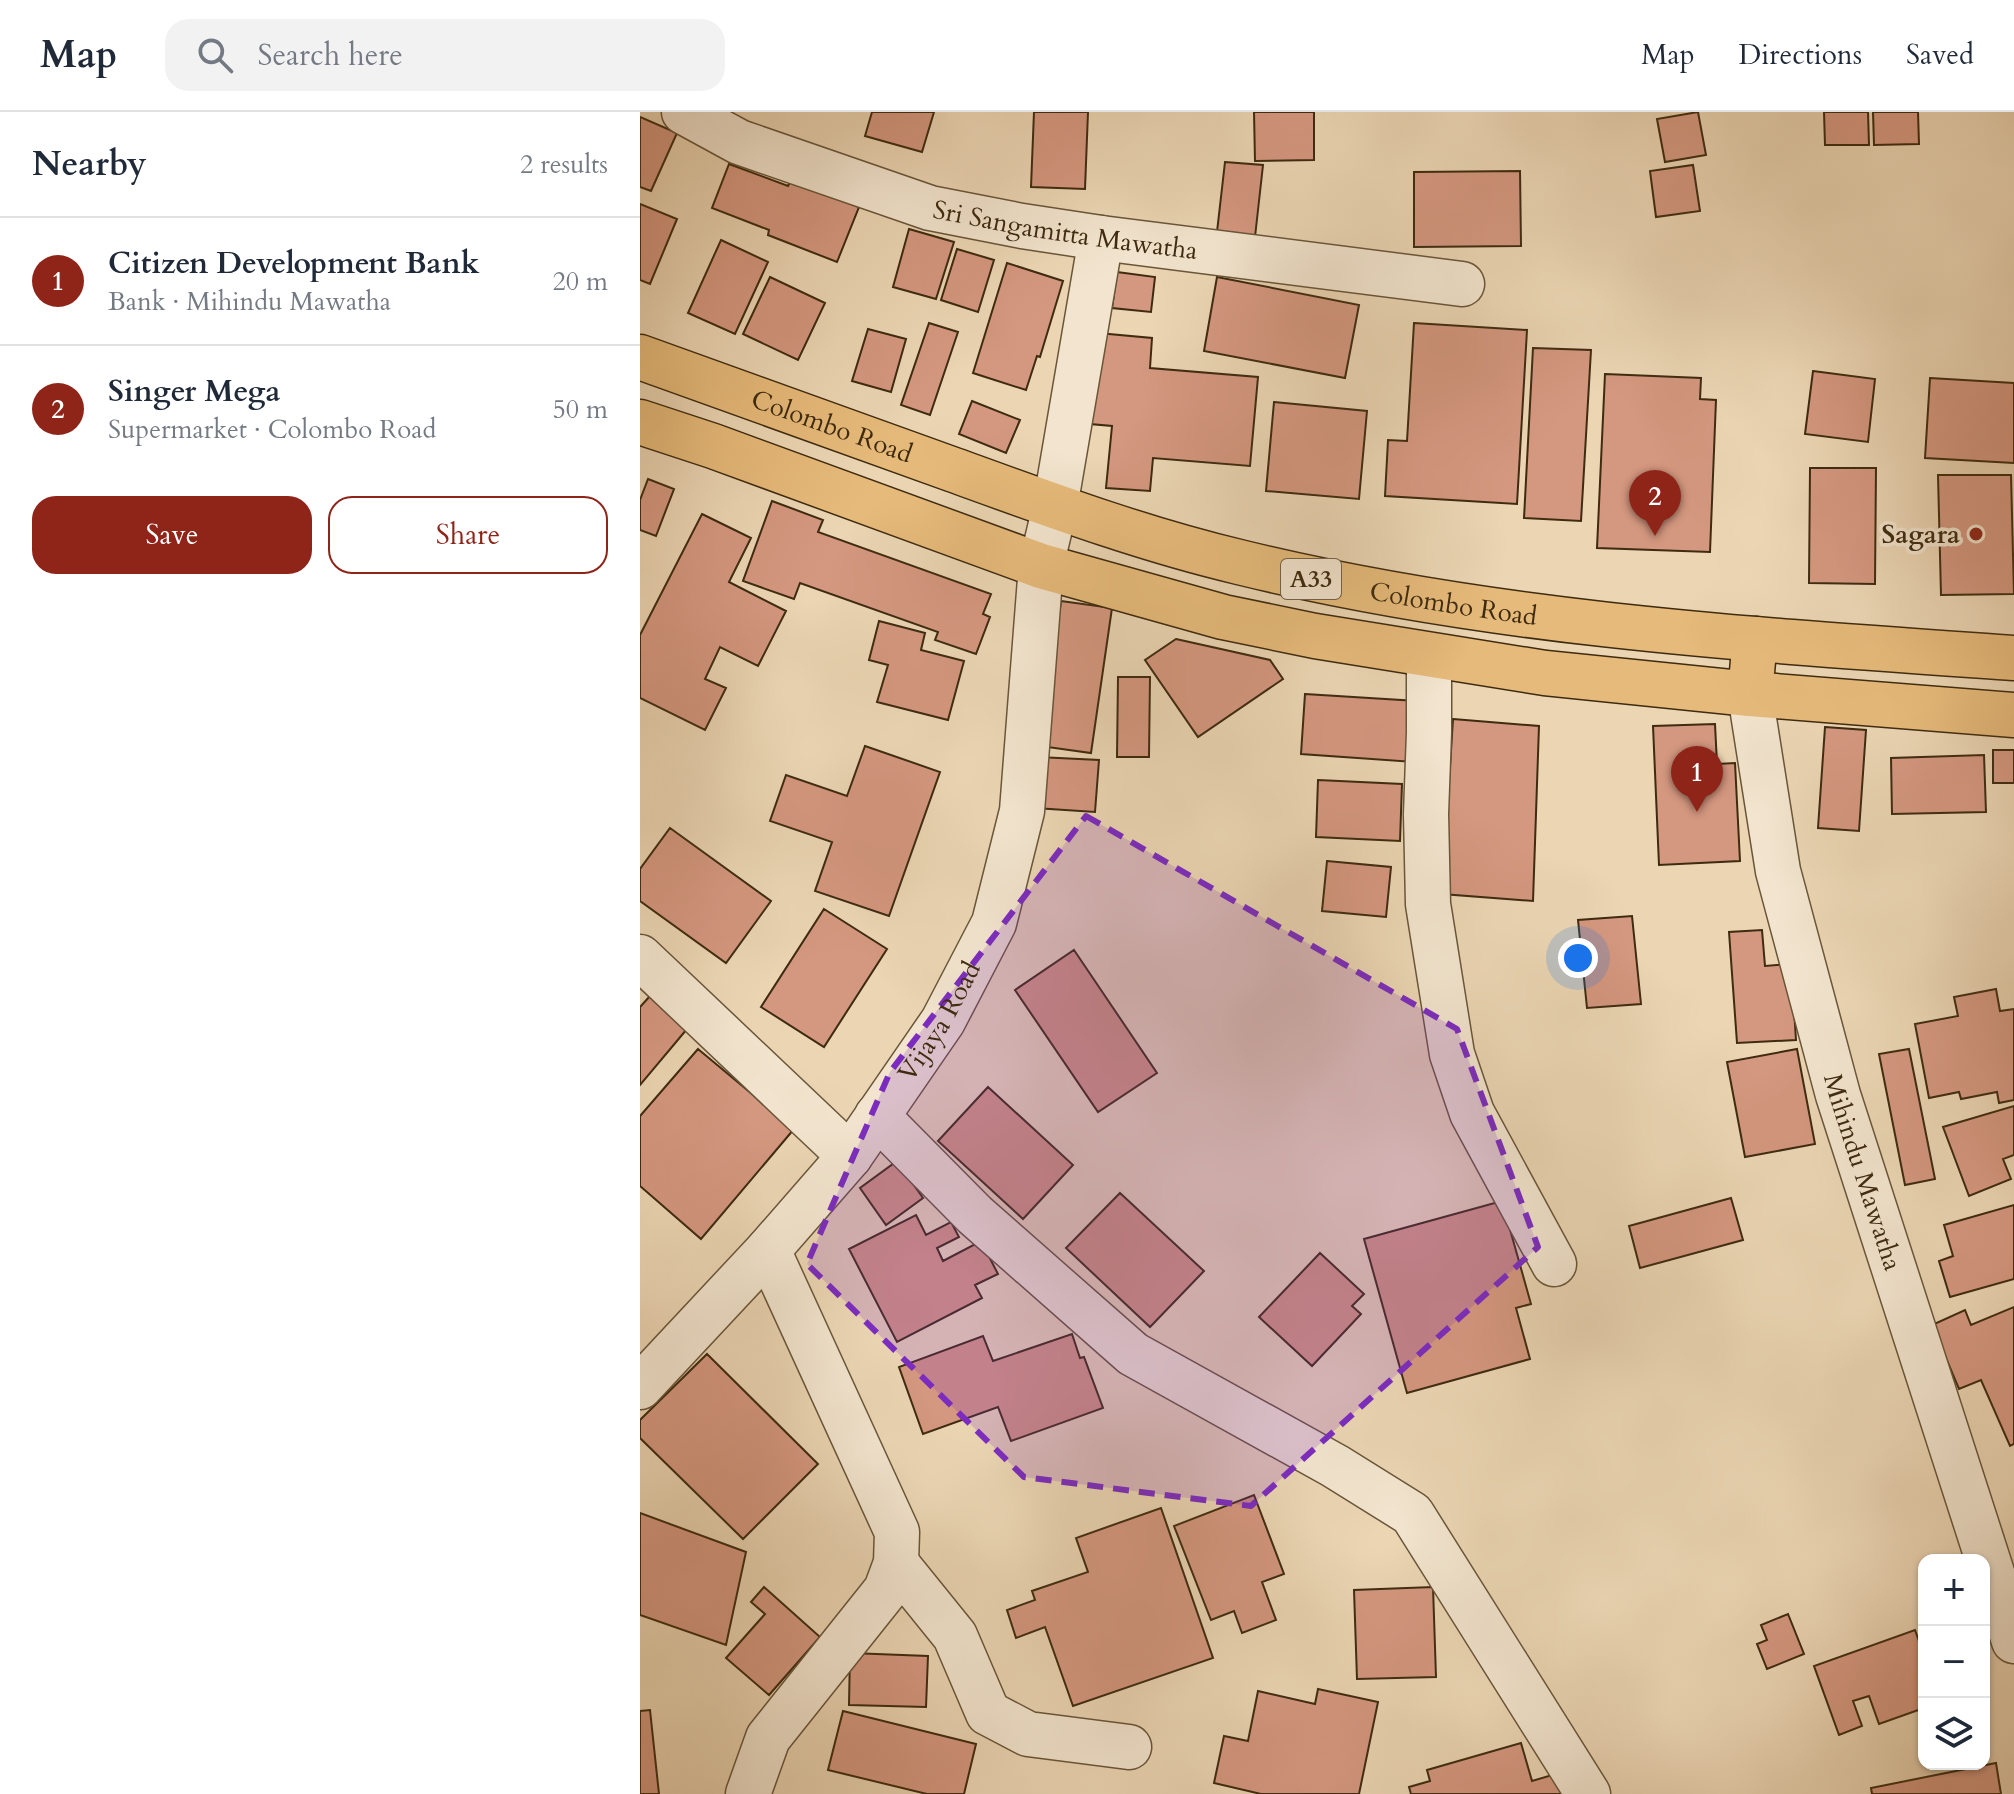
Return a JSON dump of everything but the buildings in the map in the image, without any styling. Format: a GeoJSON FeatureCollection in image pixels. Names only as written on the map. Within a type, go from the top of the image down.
{"type":"FeatureCollection","features":[{"type":"Feature","properties":{"kind":"main road","name":"Colombo Road"},"geometry":{"type":"LineString","coordinates":[[640,357],[1055,507],[1235,561],[1322,581],[1430,601],[1539,616],[1755,639],[2014,658]]}},
{"type":"Feature","properties":{"kind":"main road","name":"A33"},"geometry":{"type":"LineString","coordinates":[[640,422],[1041,566],[1223,617],[1429,656],[1545,673],[1750,694],[2014,715]]}},
{"type":"Feature","properties":{"kind":"main road"},"geometry":{"type":"LineString","coordinates":[[1750,694],[1755,639]]}},
{"type":"Feature","properties":{"kind":"street","name":"Sri Sangamitta Mawatha"},"geometry":{"type":"LineString","coordinates":[[684,112],[739,142],[930,208],[1101,238],[1462,284]]}},
{"type":"Feature","properties":{"kind":"street","name":"Vijaya Road"},"geometry":{"type":"LineString","coordinates":[[640,1387],[768,1250],[850,1156],[943,1021],[994,923],[1022,811],[1041,566],[1055,507],[1101,238]]}},
{"type":"Feature","properties":{"kind":"street"},"geometry":{"type":"LineString","coordinates":[[1429,656],[1428,904],[1452,1054],[1472,1113],[1554,1264]]}},
{"type":"Feature","properties":{"kind":"street","name":"Mihindu Mawatha"},"geometry":{"type":"LineString","coordinates":[[1750,694],[1778,871],[1838,1095],[2014,1641]]}},
{"type":"Feature","properties":{"kind":"street"},"geometry":{"type":"LineString","coordinates":[[640,957],[850,1156]]}},
{"type":"Feature","properties":{"kind":"street"},"geometry":{"type":"LineString","coordinates":[[877,1116],[975,1215],[1133,1354],[1335,1466],[1412,1514],[1588,1794]]}},
{"type":"Feature","properties":{"kind":"street"},"geometry":{"type":"LineString","coordinates":[[748,1794],[768,1738],[886,1590],[896,1563],[897,1532],[768,1250]]}},
{"type":"Feature","properties":{"kind":"street"},"geometry":{"type":"LineString","coordinates":[[896,1563],[955,1636],[988,1713],[1028,1734],[1129,1747]]}},
{"type":"Feature","properties":{"kind":"highlighted area"},"geometry":{"type":"Polygon","coordinates":[[[1086,816],[1457,1029],[1538,1247],[1251,1506],[1024,1477],[807,1264],[890,1072],[1086,816]]]}},
{"type":"Feature","properties":{"kind":"place","name":"Sagara"},"geometry":{"type":"Point","coordinates":[1976,534]}},
{"type":"Feature","properties":{"kind":"place","name":"Singer Mega"},"geometry":{"type":"Point","coordinates":[1655,536]}},
{"type":"Feature","properties":{"kind":"place","name":"Citizen Development Bank"},"geometry":{"type":"Point","coordinates":[1697,812]}}]}
